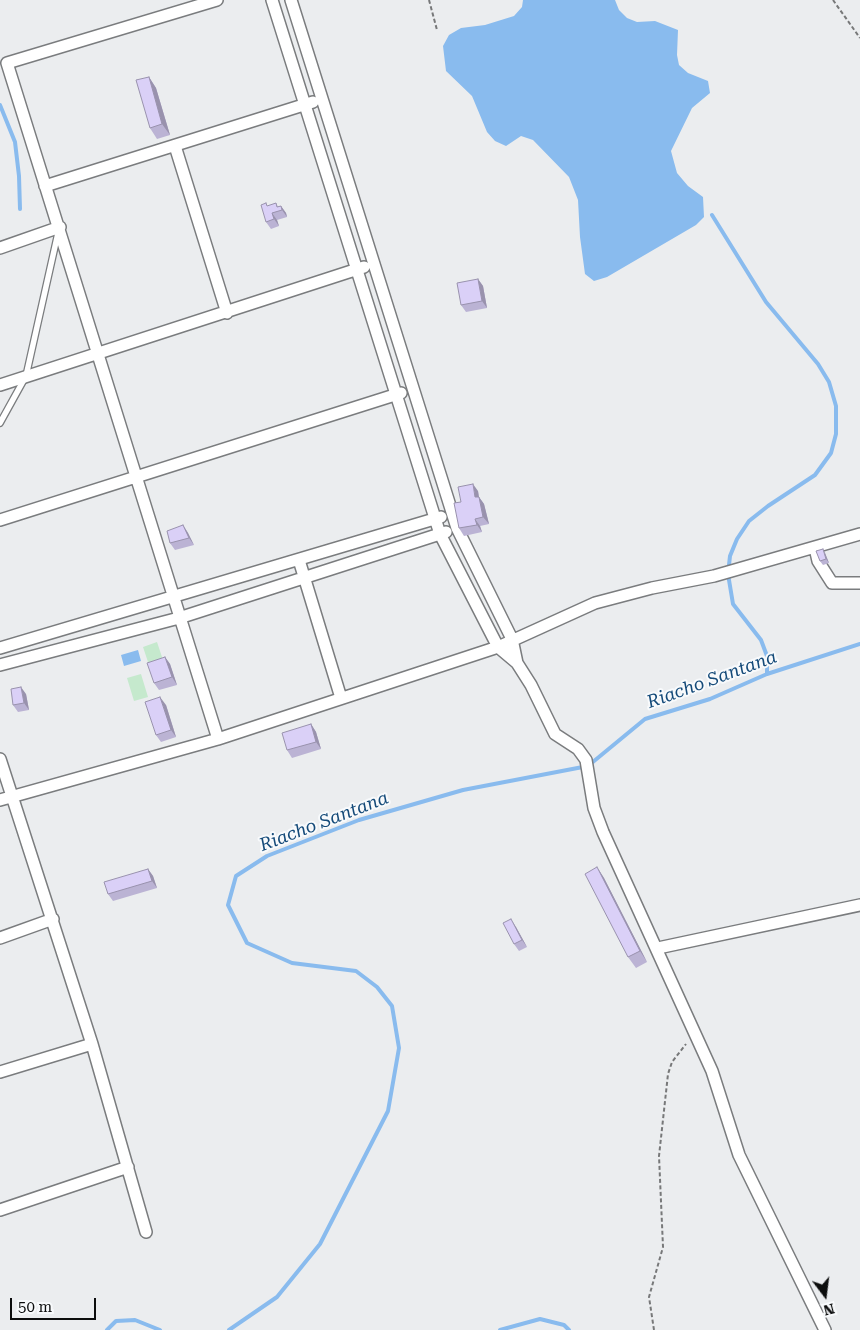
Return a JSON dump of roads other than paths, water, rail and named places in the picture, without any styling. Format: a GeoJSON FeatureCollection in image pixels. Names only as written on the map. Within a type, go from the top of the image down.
{"type":"FeatureCollection","features":[{"type":"Feature","properties":{"kind":"street"},"geometry":{"type":"LineString","coordinates":[[217,0],[7,63],[45,186],[60,227],[179,618],[218,739]]}},
{"type":"Feature","properties":{"kind":"street"},"geometry":{"type":"LineString","coordinates":[[272,0],[440,534],[498,647],[517,663],[531,685],[556,734],[578,749],[586,760],[594,808],[603,832],[658,948],[712,1071],[739,1154],[825,1330]]}},
{"type":"Feature","properties":{"kind":"street"},"geometry":{"type":"LineString","coordinates":[[291,0],[457,528],[512,639],[517,663]]}},
{"type":"Feature","properties":{"kind":"street"},"geometry":{"type":"LineString","coordinates":[[45,186],[321,100]]}},
{"type":"Feature","properties":{"kind":"street"},"geometry":{"type":"LineString","coordinates":[[175,146],[227,313]]}},
{"type":"Feature","properties":{"kind":"street"},"geometry":{"type":"LineString","coordinates":[[0,248],[60,227]]}},
{"type":"Feature","properties":{"kind":"street"},"geometry":{"type":"LineString","coordinates":[[0,385],[99,352],[227,313],[373,264]]}},
{"type":"Feature","properties":{"kind":"street"},"geometry":{"type":"LineString","coordinates":[[0,520],[412,389]]}},
{"type":"Feature","properties":{"kind":"street"},"geometry":{"type":"LineString","coordinates":[[0,648],[173,598],[452,513]]}},
{"type":"Feature","properties":{"kind":"street"},"geometry":{"type":"LineString","coordinates":[[0,666],[179,618],[457,528]]}},
{"type":"Feature","properties":{"kind":"street"},"geometry":{"type":"LineString","coordinates":[[0,800],[218,739],[498,647],[512,639],[595,603],[652,588],[714,576],[860,534]]}},
{"type":"Feature","properties":{"kind":"street"},"geometry":{"type":"LineString","coordinates":[[815,548],[818,561],[832,583],[860,583]]}},
{"type":"Feature","properties":{"kind":"street"},"geometry":{"type":"LineString","coordinates":[[299,560],[341,698]]}},
{"type":"Feature","properties":{"kind":"street"},"geometry":{"type":"LineString","coordinates":[[0,759],[92,1044],[146,1232]]}},
{"type":"Feature","properties":{"kind":"street"},"geometry":{"type":"LineString","coordinates":[[658,948],[860,904]]}},
{"type":"Feature","properties":{"kind":"street"},"geometry":{"type":"LineString","coordinates":[[0,938],[53,919]]}},
{"type":"Feature","properties":{"kind":"street"},"geometry":{"type":"LineString","coordinates":[[0,1072],[92,1044]]}},
{"type":"Feature","properties":{"kind":"street"},"geometry":{"type":"LineString","coordinates":[[0,1210],[128,1168]]}},
{"type":"Feature","properties":{"kind":"lane"},"geometry":{"type":"LineString","coordinates":[[0,423],[26,376],[60,227]]}},
{"type":"Feature","properties":{"kind":"water"},"geometry":{"type":"Polygon","coordinates":[[[523,0],[615,0],[619,10],[627,18],[637,22],[655,21],[678,30],[677,55],[679,65],[688,73],[708,81],[710,93],[692,108],[671,151],[677,173],[688,186],[703,197],[704,217],[696,225],[607,277],[594,281],[585,274],[578,200],[569,177],[533,140],[521,136],[506,146],[495,141],[487,132],[472,96],[446,71],[443,46],[449,35],[461,28],[485,25],[514,16],[522,7],[523,0]]]}},
{"type":"Feature","properties":{"kind":"water"},"geometry":{"type":"Polygon","coordinates":[[[138,650],[141,661],[124,666],[121,655],[138,650]]]}},
{"type":"Feature","properties":{"kind":"waterway"},"geometry":{"type":"LineString","coordinates":[[0,105],[15,142],[20,209]]}},
{"type":"Feature","properties":{"kind":"waterway"},"geometry":{"type":"LineString","coordinates":[[712,215],[766,302],[818,364],[829,382],[836,406],[836,434],[831,453],[815,475],[749,521],[737,539],[730,556],[728,574],[733,604],[761,640],[767,656],[767,674]]}},
{"type":"Feature","properties":{"kind":"waterway","name":"Riacho Santana"},"geometry":{"type":"LineString","coordinates":[[229,1330],[277,1297],[320,1244],[388,1111],[399,1048],[392,1006],[377,987],[356,971],[292,963],[247,943],[228,905],[236,876],[267,856],[359,820],[463,790],[588,766],[645,719],[710,699],[767,674],[860,644]]}},
{"type":"Feature","properties":{"kind":"waterway"},"geometry":{"type":"LineString","coordinates":[[500,1330],[540,1319],[564,1325],[569,1330]]}},
{"type":"Feature","properties":{"kind":"waterway","name":"Riacho Santana"},"geometry":{"type":"LineString","coordinates":[[107,1330],[116,1321],[135,1320],[160,1330]]}}]}
